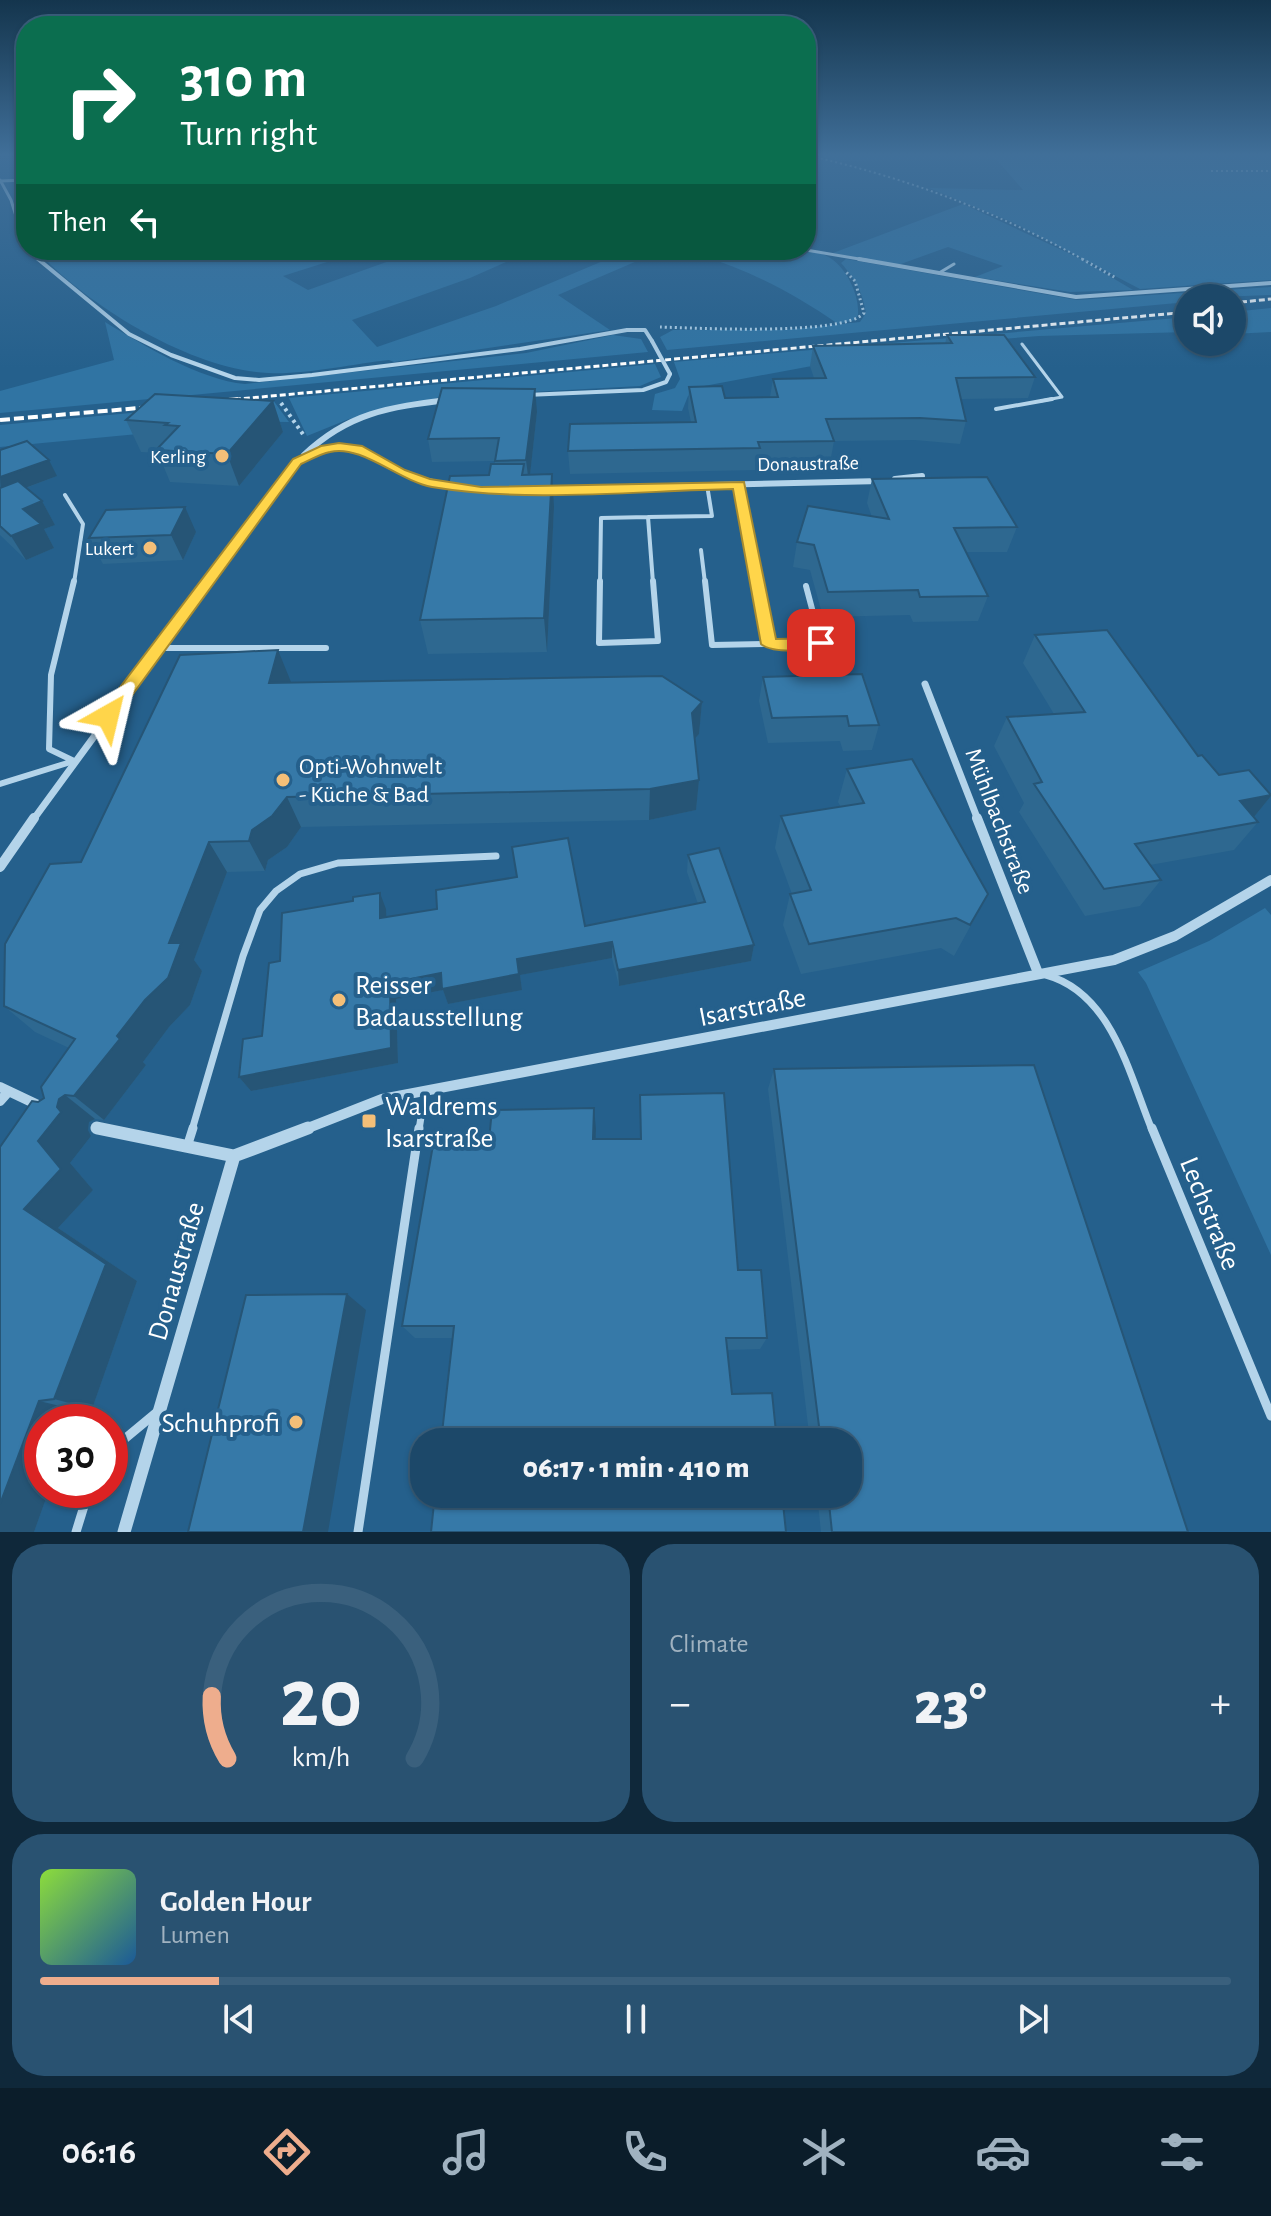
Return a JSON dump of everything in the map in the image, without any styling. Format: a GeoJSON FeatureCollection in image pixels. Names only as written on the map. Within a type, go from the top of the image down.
{"type":"FeatureCollection","features":[{"type":"Feature","properties":{"kind":"street"},"geometry":{"type":"LineString","coordinates":[[816,252],[1076,297],[1271,283]]}},
{"type":"Feature","properties":{"kind":"street"},"geometry":{"type":"LineString","coordinates":[[39,260],[129,334],[171,355],[235,378],[259,380],[312,375],[520,349],[612,332],[645,330],[670,374],[666,382],[643,390],[519,395]]}},
{"type":"Feature","properties":{"kind":"street"},"geometry":{"type":"LineString","coordinates":[[0,867],[74,761],[297,461],[329,432],[346,424],[380,413],[459,399]]}},
{"type":"Feature","properties":{"kind":"street"},"geometry":{"type":"LineString","coordinates":[[297,461],[325,449],[347,446],[428,482],[471,490]]}},
{"type":"Feature","properties":{"kind":"street","name":"Donaustraße"},"geometry":{"type":"LineString","coordinates":[[526,490],[854,484],[922,476]]}},
{"type":"Feature","properties":{"kind":"street","name":"Mühlbachstraße"},"geometry":{"type":"LineString","coordinates":[[925,684],[1038,973]]}},
{"type":"Feature","properties":{"kind":"street","name":"Isarstraße"},"geometry":{"type":"LineString","coordinates":[[234,1156],[382,1099],[630,1054],[1126,955],[1175,936],[1271,880]]}},
{"type":"Feature","properties":{"kind":"street"},"geometry":{"type":"LineString","coordinates":[[3,1093],[56,1113]]}},
{"type":"Feature","properties":{"kind":"street"},"geometry":{"type":"LineString","coordinates":[[97,1128],[234,1156]]}},
{"type":"Feature","properties":{"kind":"street","name":"Donaustraße"},"geometry":{"type":"LineString","coordinates":[[124,1532],[234,1156]]}},
{"type":"Feature","properties":{"kind":"lane"},"geometry":{"type":"LineString","coordinates":[[939,273],[954,264]]}},
{"type":"Feature","properties":{"kind":"lane"},"geometry":{"type":"LineString","coordinates":[[996,409],[1062,397],[1022,344]]}},
{"type":"Feature","properties":{"kind":"lane"},"geometry":{"type":"LineString","coordinates":[[648,517],[658,641],[599,643],[601,518],[648,517],[712,516],[707,485]]}},
{"type":"Feature","properties":{"kind":"lane"},"geometry":{"type":"LineString","coordinates":[[739,485],[769,644]]}},
{"type":"Feature","properties":{"kind":"lane"},"geometry":{"type":"LineString","coordinates":[[65,495],[83,524],[72,595],[51,675],[49,749],[74,761]]}},
{"type":"Feature","properties":{"kind":"lane"},"geometry":{"type":"LineString","coordinates":[[701,550],[712,645],[821,643],[806,586]]}},
{"type":"Feature","properties":{"kind":"lane"},"geometry":{"type":"LineString","coordinates":[[159,648],[326,648]]}},
{"type":"Feature","properties":{"kind":"lane"},"geometry":{"type":"LineString","coordinates":[[0,784],[74,761]]}},
{"type":"Feature","properties":{"kind":"lane"},"geometry":{"type":"LineString","coordinates":[[187,1147],[243,956],[260,910],[276,891],[300,874],[338,863],[496,856]]}},
{"type":"Feature","properties":{"kind":"lane","name":"Lechstraße"},"geometry":{"type":"LineString","coordinates":[[1038,973],[1060,978],[1077,988],[1110,1027],[1271,1416]]}},
{"type":"Feature","properties":{"kind":"lane"},"geometry":{"type":"LineString","coordinates":[[358,1532],[425,1091]]}},
{"type":"Feature","properties":{"kind":"lane"},"geometry":{"type":"LineString","coordinates":[[128,1436],[160,1410]]}},
{"type":"Feature","properties":{"kind":"lane"},"geometry":{"type":"LineString","coordinates":[[76,1532],[83,1508]]}},
{"type":"Feature","properties":{"kind":"path"},"geometry":{"type":"LineString","coordinates":[[1012,224],[1139,291]]}},
{"type":"Feature","properties":{"kind":"path"},"geometry":{"type":"LineString","coordinates":[[645,330],[671,327],[806,328],[858,320],[864,313],[855,281],[834,255]]}},
{"type":"Feature","properties":{"kind":"path"},"geometry":{"type":"LineString","coordinates":[[281,403],[312,448]]}},
{"type":"Feature","properties":{"kind":"shaded area"},"geometry":{"type":"Polygon","coordinates":[[[909,224],[1007,224],[1079,258],[1133,290],[1070,292],[975,277],[1003,266],[948,247],[898,265],[833,253],[909,224]]]}},
{"type":"Feature","properties":{"kind":"shaded area"},"geometry":{"type":"Polygon","coordinates":[[[1017,224],[1271,224],[1271,280],[1174,284],[1174,287],[1140,289],[1017,224]]]}},
{"type":"Feature","properties":{"kind":"shaded area"},"geometry":{"type":"Polygon","coordinates":[[[816,253],[822,254],[837,264],[849,279],[858,315],[855,320],[838,324],[764,280],[713,260],[816,260],[816,253]]]}},
{"type":"Feature","properties":{"kind":"shaded area"},"geometry":{"type":"Polygon","coordinates":[[[846,259],[1077,300],[1174,294],[1174,303],[667,350],[660,337],[673,330],[784,330],[860,322],[866,313],[858,286],[841,263],[846,259]]]}},
{"type":"Feature","properties":{"kind":"shaded area"},"geometry":{"type":"Polygon","coordinates":[[[46,260],[333,260],[283,276],[308,290],[392,260],[510,260],[470,278],[352,320],[377,347],[496,306],[605,260],[639,260],[558,295],[610,330],[394,362],[389,360],[282,373],[238,369],[174,347],[112,312],[46,260]]]}},
{"type":"Feature","properties":{"kind":"shaded area"},"geometry":{"type":"Polygon","coordinates":[[[1271,287],[1271,295],[1246,296],[1246,289],[1271,287]]]}},
{"type":"Feature","properties":{"kind":"shaded area"},"geometry":{"type":"Polygon","coordinates":[[[1271,308],[1271,332],[1246,333],[1246,311],[1271,308]]]}},
{"type":"Feature","properties":{"kind":"shaded area"},"geometry":{"type":"Polygon","coordinates":[[[1174,318],[1174,332],[1039,336],[925,345],[704,386],[688,396],[682,411],[652,410],[655,394],[675,388],[680,379],[674,362],[1174,318]]]}},
{"type":"Feature","properties":{"kind":"shaded area"},"geometry":{"type":"Polygon","coordinates":[[[105,322],[191,369],[245,384],[526,353],[613,335],[641,339],[648,352],[0,413],[0,391],[114,360],[105,322]]]}},
{"type":"Feature","properties":{"kind":"shaded area"},"geometry":{"type":"Polygon","coordinates":[[[655,364],[661,377],[640,386],[441,397],[349,419],[307,436],[289,398],[655,364]]]}},
{"type":"Feature","properties":{"kind":"shaded area"},"geometry":{"type":"Polygon","coordinates":[[[273,400],[289,422],[175,420],[138,434],[0,447],[0,425],[273,400]]]}},
{"type":"Feature","properties":{"kind":"shaded area"},"geometry":{"type":"Polygon","coordinates":[[[1265,908],[1271,915],[1271,1255],[1146,983],[1138,972],[1209,941],[1265,908]]]}},
{"type":"Feature","properties":{"kind":"building"},"geometry":{"type":"Polygon","coordinates":[[[947,335],[1004,335],[1035,377],[956,378],[966,421],[826,419],[834,441],[758,442],[760,448],[568,451],[570,424],[696,422],[689,387],[722,386],[725,398],[778,397],[773,379],[826,378],[813,346],[952,343],[947,335]]]}},
{"type":"Feature","properties":{"kind":"building"},"geometry":{"type":"Polygon","coordinates":[[[442,388],[535,389],[526,460],[495,461],[499,438],[428,439],[442,388]]]}},
{"type":"Feature","properties":{"kind":"building"},"geometry":{"type":"Polygon","coordinates":[[[155,394],[273,401],[227,454],[156,450],[179,426],[126,420],[155,394]]]}},
{"type":"Feature","properties":{"kind":"building"},"geometry":{"type":"Polygon","coordinates":[[[27,441],[49,460],[0,477],[0,450],[27,441]]]}},
{"type":"Feature","properties":{"kind":"building"},"geometry":{"type":"Polygon","coordinates":[[[491,464],[524,464],[522,475],[552,474],[544,618],[420,620],[450,476],[489,475],[491,464]]]}},
{"type":"Feature","properties":{"kind":"building"},"geometry":{"type":"Polygon","coordinates":[[[987,477],[1017,527],[954,528],[988,596],[920,597],[918,590],[828,592],[814,545],[797,542],[808,506],[889,519],[872,479],[987,477]]]}},
{"type":"Feature","properties":{"kind":"building"},"geometry":{"type":"Polygon","coordinates":[[[18,481],[42,501],[23,509],[41,524],[11,536],[0,526],[0,488],[18,481]]]}},
{"type":"Feature","properties":{"kind":"building"},"geometry":{"type":"Polygon","coordinates":[[[185,507],[171,535],[89,538],[106,510],[185,507]]]}},
{"type":"Feature","properties":{"kind":"building"},"geometry":{"type":"Polygon","coordinates":[[[1107,630],[1198,756],[1202,755],[1219,775],[1249,770],[1271,795],[1240,801],[1258,822],[1135,844],[1161,880],[1104,889],[1034,784],[1042,782],[1007,717],[1085,712],[1035,635],[1107,630]]]}},
{"type":"Feature","properties":{"kind":"building"},"geometry":{"type":"Polygon","coordinates":[[[278,650],[269,683],[662,676],[702,702],[692,713],[699,780],[650,789],[287,797],[272,816],[252,830],[249,841],[209,842],[169,943],[181,943],[168,978],[145,1000],[117,1036],[120,1039],[74,1096],[65,1095],[59,1099],[57,1107],[61,1112],[38,1141],[61,1169],[24,1209],[106,1264],[54,1399],[24,1404],[24,1441],[0,1504],[0,1147],[32,1101],[38,1102],[44,1098],[41,1087],[75,1039],[4,1006],[5,944],[50,864],[81,862],[180,655],[278,650]]]}},
{"type":"Feature","properties":{"kind":"building"},"geometry":{"type":"Polygon","coordinates":[[[862,674],[879,725],[849,726],[847,716],[772,718],[763,677],[862,674]]]}},
{"type":"Feature","properties":{"kind":"building"},"geometry":{"type":"Polygon","coordinates":[[[912,759],[988,894],[970,925],[956,918],[809,944],[790,894],[811,890],[781,816],[864,803],[847,769],[912,759]]]}},
{"type":"Feature","properties":{"kind":"building"},"geometry":{"type":"Polygon","coordinates":[[[568,838],[585,926],[705,902],[688,855],[719,848],[754,945],[618,970],[612,942],[517,959],[519,974],[442,989],[441,973],[390,983],[391,1048],[239,1077],[243,1039],[262,1036],[269,963],[280,961],[282,913],[353,901],[353,897],[380,893],[380,918],[437,909],[436,890],[517,877],[512,847],[568,838]]]}},
{"type":"Feature","properties":{"kind":"building"},"geometry":{"type":"Polygon","coordinates":[[[1034,1065],[1188,1532],[832,1532],[829,1508],[862,1508],[862,1428],[819,1428],[774,1069],[1034,1065]]]}},
{"type":"Feature","properties":{"kind":"building"},"geometry":{"type":"Polygon","coordinates":[[[724,1093],[738,1270],[761,1270],[767,1338],[726,1338],[732,1394],[772,1393],[776,1428],[443,1428],[454,1326],[402,1326],[434,1139],[489,1140],[492,1110],[594,1108],[593,1139],[641,1139],[640,1095],[724,1093]]]}},
{"type":"Feature","properties":{"kind":"building","name":"Schuhprofi"},"geometry":{"type":"Polygon","coordinates":[[[347,1294],[303,1532],[188,1532],[246,1295],[347,1294]]]}},
{"type":"Feature","properties":{"kind":"building"},"geometry":{"type":"Polygon","coordinates":[[[434,1508],[783,1508],[786,1532],[431,1532],[434,1508]]]}},
{"type":"Feature","properties":{"kind":"railway"},"geometry":{"type":"LineString","coordinates":[[1246,302],[1271,299]]}},
{"type":"Feature","properties":{"kind":"railway"},"geometry":{"type":"LineString","coordinates":[[217,401],[1174,313]]}},
{"type":"Feature","properties":{"kind":"railway"},"geometry":{"type":"LineString","coordinates":[[215,401],[238,399]]}},
{"type":"Feature","properties":{"kind":"railway"},"geometry":{"type":"LineString","coordinates":[[0,420],[163,406]]}},
{"type":"Feature","properties":{"kind":"place","name":"Kerling"},"geometry":{"type":"Point","coordinates":[222,456]}},
{"type":"Feature","properties":{"kind":"place","name":"Lukert"},"geometry":{"type":"Point","coordinates":[150,548]}},
{"type":"Feature","properties":{"kind":"place","name":"Opti-Wohnwelt - Küche & Bad"},"geometry":{"type":"Point","coordinates":[283,780]}},
{"type":"Feature","properties":{"kind":"place","name":"Reisser Badausstellung"},"geometry":{"type":"Point","coordinates":[339,1000]}},
{"type":"Feature","properties":{"kind":"place","name":"Waldrems Isarstraße"},"geometry":{"type":"Point","coordinates":[369,1121]}},
{"type":"Feature","properties":{"kind":"place","name":"Schuhprofi"},"geometry":{"type":"Point","coordinates":[296,1422]}},
{"type":"Feature","properties":{"kind":"route"},"geometry":{"type":"LineString","coordinates":[[108,716],[297,461],[325,449],[347,446],[428,482],[481,491],[739,485],[769,644],[821,643]]}}]}
